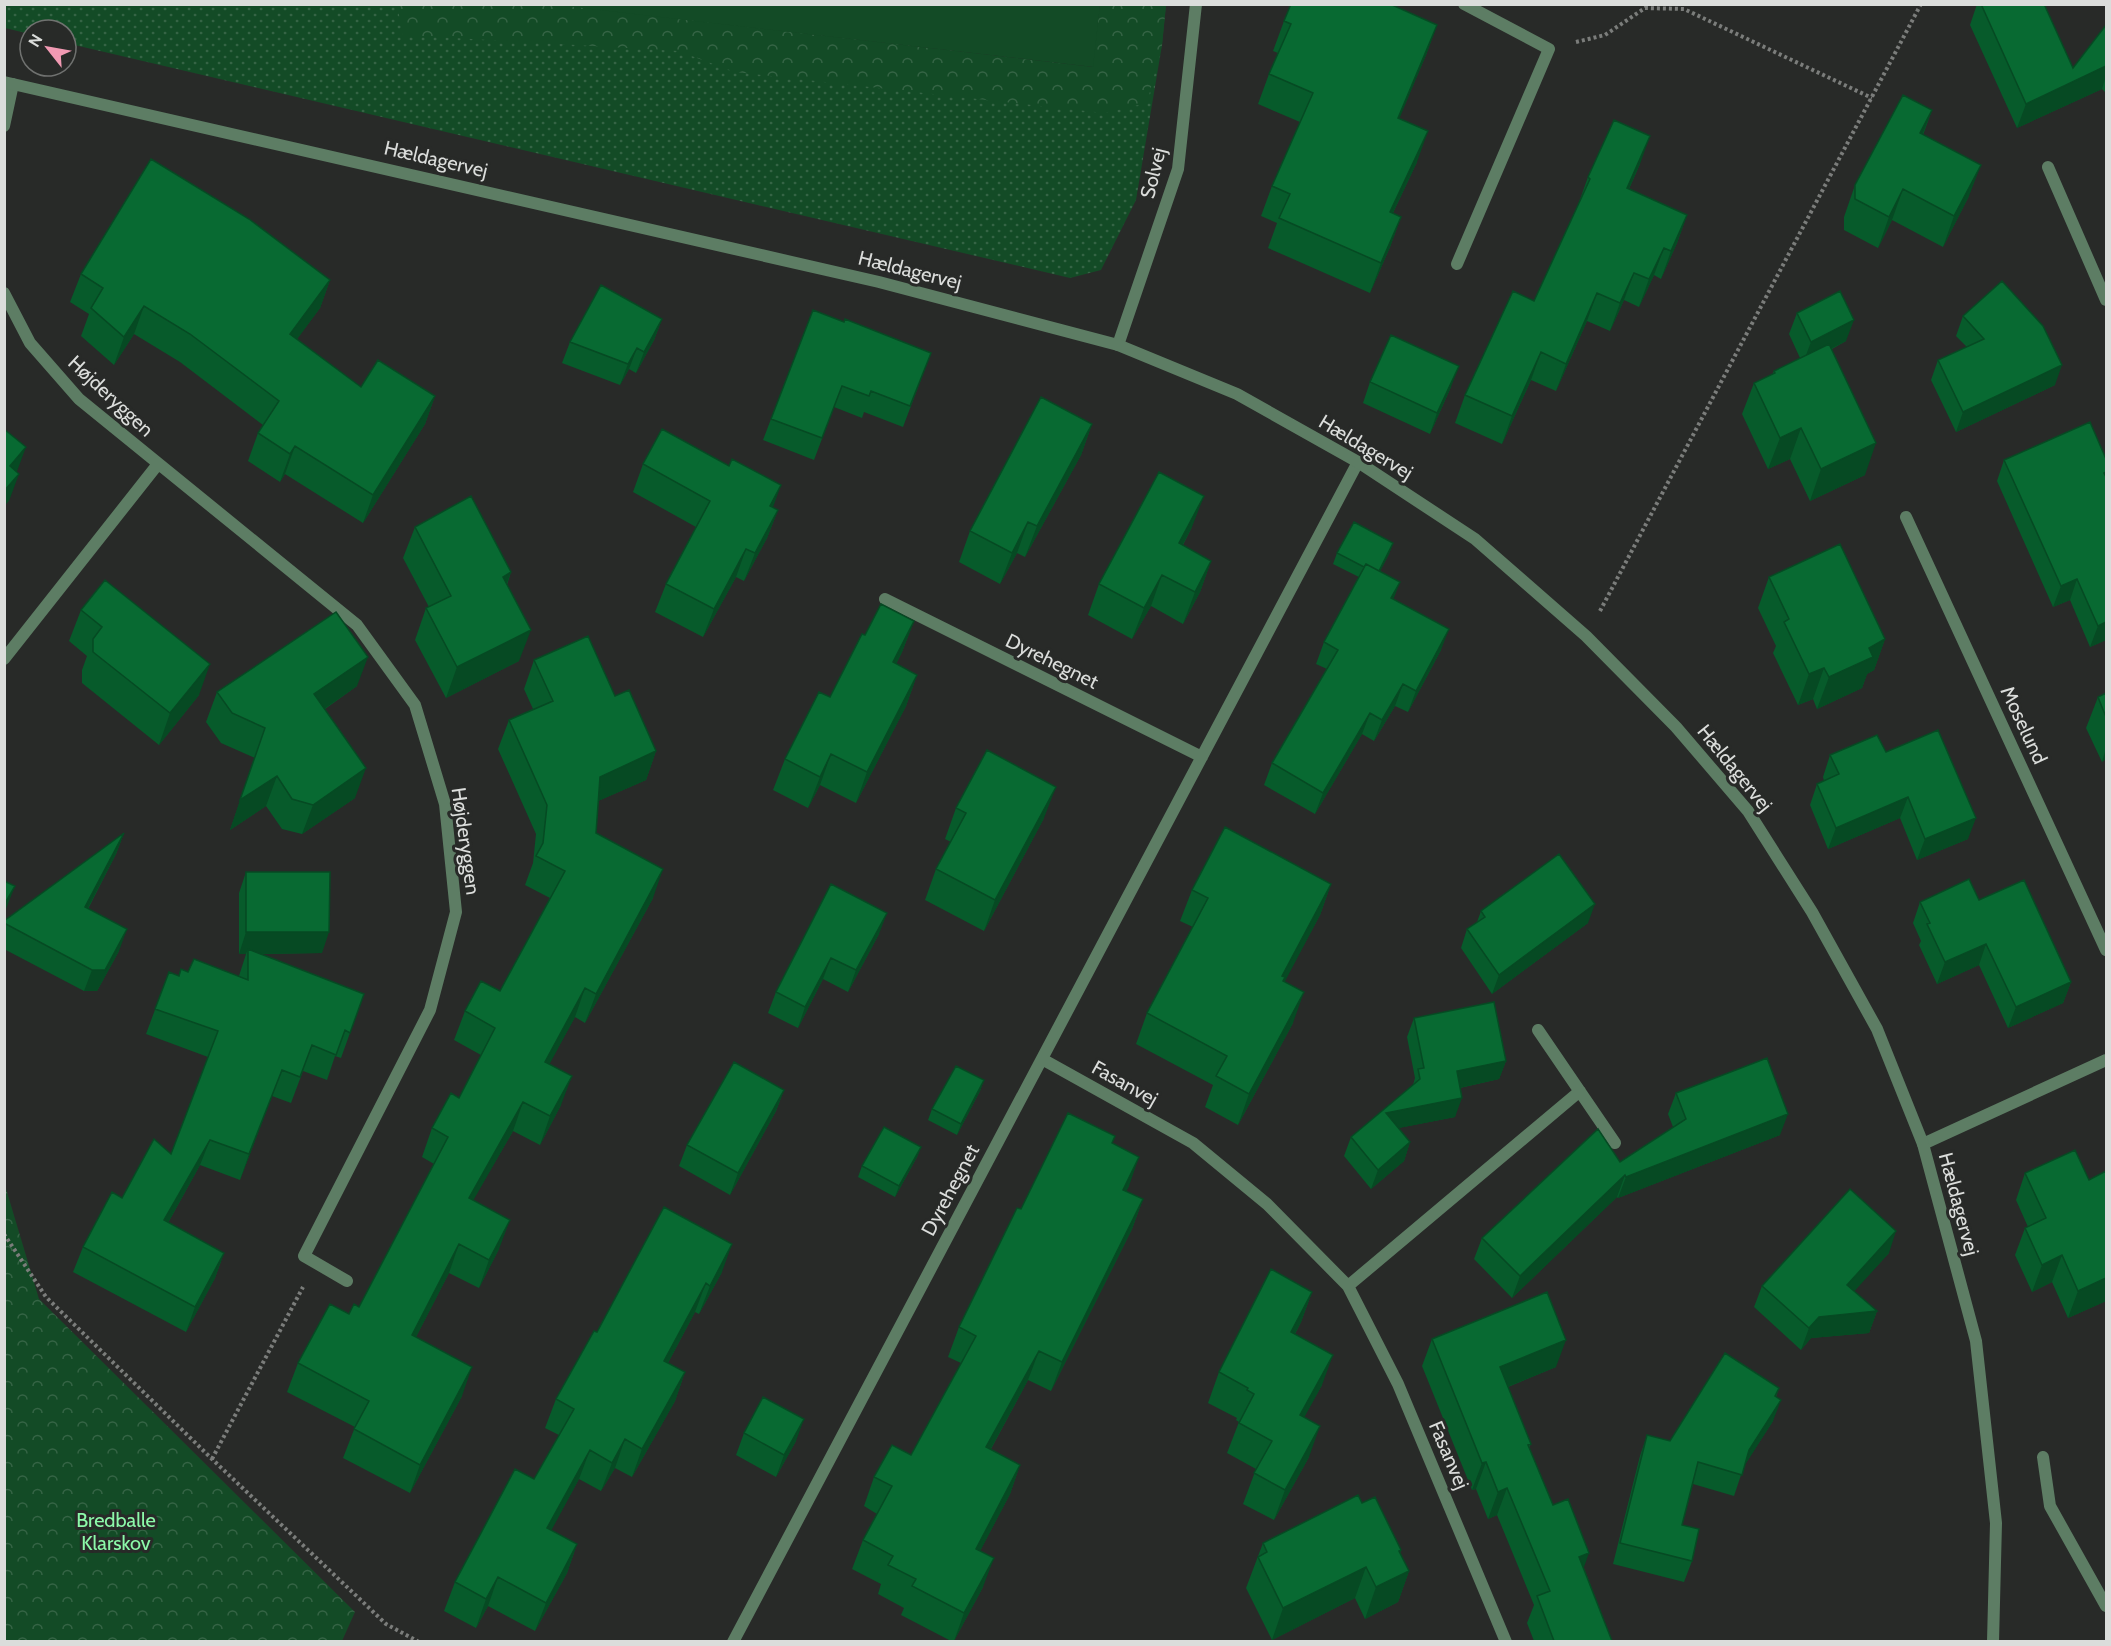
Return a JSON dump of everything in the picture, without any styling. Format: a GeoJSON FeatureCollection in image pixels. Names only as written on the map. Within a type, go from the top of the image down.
{"type":"FeatureCollection","features":[{"type":"Feature","properties":{"kind":"street","name":"Solvej"},"geometry":{"type":"LineString","coordinates":[[1118,345],[1178,169],[1196,4]]}},
{"type":"Feature","properties":{"kind":"street"},"geometry":{"type":"LineString","coordinates":[[1457,264],[1549,49],[1464,4]]}},
{"type":"Feature","properties":{"kind":"street","name":"Hældagervej"},"geometry":{"type":"LineString","coordinates":[[9,83],[879,282],[1118,345],[1237,394],[1358,462],[1475,539],[1587,636],[1676,727],[1748,811],[1812,912],[1877,1029],[1923,1144],[1976,1341],[1996,1523],[1993,1641]]}},
{"type":"Feature","properties":{"kind":"street"},"geometry":{"type":"LineString","coordinates":[[4,126],[9,83]]}},
{"type":"Feature","properties":{"kind":"street"},"geometry":{"type":"LineString","coordinates":[[2048,167],[2106,300]]}},
{"type":"Feature","properties":{"kind":"street","name":"Højderyggen"},"geometry":{"type":"LineString","coordinates":[[4,293],[30,343],[79,399],[357,625],[415,705],[445,804],[456,912],[430,1010],[304,1256]]}},
{"type":"Feature","properties":{"kind":"street","name":"Dyrehegnet"},"geometry":{"type":"LineString","coordinates":[[733,1641],[1358,462]]}},
{"type":"Feature","properties":{"kind":"street","name":"Højderyggen"},"geometry":{"type":"LineString","coordinates":[[4,659],[158,464]]}},
{"type":"Feature","properties":{"kind":"street","name":"Moselund"},"geometry":{"type":"LineString","coordinates":[[1906,517],[2106,950]]}},
{"type":"Feature","properties":{"kind":"street","name":"Dyrehegnet"},"geometry":{"type":"LineString","coordinates":[[885,599],[1202,757]]}},
{"type":"Feature","properties":{"kind":"street"},"geometry":{"type":"LineString","coordinates":[[1538,1030],[1616,1143]]}},
{"type":"Feature","properties":{"kind":"street","name":"Fasanvej"},"geometry":{"type":"LineString","coordinates":[[1042,1059],[1193,1143],[1267,1204],[1348,1286],[1398,1384],[1506,1641]]}},
{"type":"Feature","properties":{"kind":"street"},"geometry":{"type":"LineString","coordinates":[[1923,1144],[2106,1060]]}},
{"type":"Feature","properties":{"kind":"street"},"geometry":{"type":"LineString","coordinates":[[1348,1286],[1580,1091]]}},
{"type":"Feature","properties":{"kind":"street"},"geometry":{"type":"LineString","coordinates":[[304,1256],[347,1281]]}},
{"type":"Feature","properties":{"kind":"street"},"geometry":{"type":"LineString","coordinates":[[2043,1457],[2050,1506],[2106,1606]]}},
{"type":"Feature","properties":{"kind":"path"},"geometry":{"type":"LineString","coordinates":[[1587,636],[1921,4]]}},
{"type":"Feature","properties":{"kind":"path"},"geometry":{"type":"LineString","coordinates":[[1549,49],[1605,35],[1645,8],[1684,9],[1872,98]]}},
{"type":"Feature","properties":{"kind":"path"},"geometry":{"type":"LineString","coordinates":[[4,1233],[46,1297],[386,1624],[419,1641]]}},
{"type":"Feature","properties":{"kind":"path"},"geometry":{"type":"LineString","coordinates":[[212,1459],[304,1286],[304,1256]]}},
{"type":"Feature","properties":{"kind":"green space"},"geometry":{"type":"Polygon","coordinates":[[[5,4],[557,4],[1092,67],[1100,5],[1166,5],[1162,45],[1136,200],[1101,270],[1070,278],[78,46],[78,18],[18,18],[18,31],[5,28],[5,4]]]}},
{"type":"Feature","properties":{"kind":"green space"},"geometry":{"type":"Polygon","coordinates":[[[1100,4],[1093,67],[557,5],[1100,4]]]}},
{"type":"Feature","properties":{"kind":"green space"},"geometry":{"type":"Polygon","coordinates":[[[397,5],[659,5],[661,17],[1092,67],[1100,5],[1166,5],[1162,45],[1147,103],[1104,113],[735,72],[678,51],[403,35],[397,5]]]}},
{"type":"Feature","properties":{"kind":"green space","name":"Bredballe Klarskov"},"geometry":{"type":"Polygon","coordinates":[[[4,1182],[39,1299],[355,1612],[342,1641],[5,1641],[4,1182]]]}},
{"type":"Feature","properties":{"kind":"building"},"geometry":{"type":"Polygon","coordinates":[[[1291,4],[1390,4],[1437,25],[1398,118],[1428,131],[1390,212],[1401,217],[1381,263],[1279,218],[1290,194],[1272,186],[1313,93],[1269,74],[1291,24],[1284,21],[1291,4]]]}},
{"type":"Feature","properties":{"kind":"building"},"geometry":{"type":"Polygon","coordinates":[[[1981,4],[2044,4],[2073,68],[2106,25],[2106,66],[2026,104],[1981,4]]]}},
{"type":"Feature","properties":{"kind":"building"},"geometry":{"type":"Polygon","coordinates":[[[1903,95],[1932,110],[1920,133],[1981,165],[1954,216],[1903,189],[1889,217],[1855,199],[1855,185],[1903,95]]]}},
{"type":"Feature","properties":{"kind":"building"},"geometry":{"type":"Polygon","coordinates":[[[1614,120],[1650,136],[1627,188],[1687,215],[1671,251],[1664,248],[1649,279],[1634,273],[1620,303],[1597,293],[1566,364],[1541,352],[1512,416],[1465,395],[1513,291],[1534,301],[1590,179],[1588,177],[1614,120]]]}},
{"type":"Feature","properties":{"kind":"building"},"geometry":{"type":"Polygon","coordinates":[[[151,159],[249,219],[330,280],[290,334],[361,387],[378,360],[435,396],[373,495],[295,446],[290,454],[258,433],[279,401],[190,334],[144,306],[124,337],[91,308],[103,288],[81,274],[151,159]]]}},
{"type":"Feature","properties":{"kind":"building"},"geometry":{"type":"Polygon","coordinates":[[[2002,281],[2043,326],[2062,365],[1963,412],[1938,360],[1984,339],[1963,316],[2002,281]]]}},
{"type":"Feature","properties":{"kind":"building"},"geometry":{"type":"Polygon","coordinates":[[[601,285],[662,319],[644,352],[637,348],[628,364],[570,342],[601,285]]]}},
{"type":"Feature","properties":{"kind":"building"},"geometry":{"type":"Polygon","coordinates":[[[1840,291],[1854,320],[1811,342],[1797,313],[1840,291]]]}},
{"type":"Feature","properties":{"kind":"building"},"geometry":{"type":"Polygon","coordinates":[[[813,310],[844,322],[845,319],[931,353],[910,406],[871,391],[869,396],[842,386],[822,438],[771,419],[813,310]]]}},
{"type":"Feature","properties":{"kind":"building"},"geometry":{"type":"Polygon","coordinates":[[[1391,335],[1459,366],[1437,413],[1370,382],[1391,335]]]}},
{"type":"Feature","properties":{"kind":"building"},"geometry":{"type":"Polygon","coordinates":[[[1829,344],[1876,443],[1821,469],[1801,428],[1780,438],[1754,383],[1829,344]]]}},
{"type":"Feature","properties":{"kind":"building"},"geometry":{"type":"Polygon","coordinates":[[[1041,397],[1092,424],[1037,526],[1028,522],[1012,553],[970,531],[1041,397]]]}},
{"type":"Feature","properties":{"kind":"building"},"geometry":{"type":"Polygon","coordinates":[[[2090,422],[2106,459],[2106,472],[2104,473],[2106,477],[2106,622],[2098,626],[2077,579],[2061,586],[2004,460],[2090,422]]]}},
{"type":"Feature","properties":{"kind":"building"},"geometry":{"type":"Polygon","coordinates":[[[4,429],[26,447],[10,466],[19,474],[4,491],[4,429]]]}},
{"type":"Feature","properties":{"kind":"building"},"geometry":{"type":"Polygon","coordinates":[[[662,429],[729,466],[732,459],[781,485],[770,506],[778,510],[755,553],[746,549],[714,609],[666,584],[710,501],[643,464],[662,429]]]}},
{"type":"Feature","properties":{"kind":"building"},"geometry":{"type":"Polygon","coordinates":[[[1159,472],[1204,496],[1179,543],[1211,561],[1195,592],[1162,575],[1144,608],[1099,584],[1159,472]]]}},
{"type":"Feature","properties":{"kind":"building"},"geometry":{"type":"Polygon","coordinates":[[[471,496],[511,572],[503,577],[531,630],[457,667],[426,608],[451,596],[415,527],[471,496]]]}},
{"type":"Feature","properties":{"kind":"building"},"geometry":{"type":"Polygon","coordinates":[[[1354,522],[1393,543],[1379,571],[1366,564],[1364,567],[1337,553],[1354,522]]]}},
{"type":"Feature","properties":{"kind":"building"},"geometry":{"type":"Polygon","coordinates":[[[1840,544],[1885,639],[1869,648],[1873,657],[1829,677],[1824,668],[1809,674],[1784,622],[1789,619],[1769,577],[1840,544]]]}},
{"type":"Feature","properties":{"kind":"building"},"geometry":{"type":"Polygon","coordinates":[[[1366,564],[1400,582],[1391,598],[1449,629],[1416,691],[1403,684],[1382,720],[1370,713],[1323,793],[1272,763],[1338,650],[1324,642],[1366,564]]]}},
{"type":"Feature","properties":{"kind":"building"},"geometry":{"type":"Polygon","coordinates":[[[105,580],[210,664],[170,713],[93,652],[93,639],[102,627],[81,610],[105,580]]]}},
{"type":"Feature","properties":{"kind":"building"},"geometry":{"type":"Polygon","coordinates":[[[881,604],[914,621],[893,662],[917,675],[867,772],[831,754],[820,777],[785,759],[819,692],[830,697],[862,634],[865,635],[881,604]]]}},
{"type":"Feature","properties":{"kind":"building"},"geometry":{"type":"Polygon","coordinates":[[[336,612],[368,657],[314,694],[366,768],[313,805],[292,799],[277,776],[240,800],[265,728],[232,713],[217,692],[336,612]]]}},
{"type":"Feature","properties":{"kind":"building"},"geometry":{"type":"Polygon","coordinates":[[[588,636],[615,696],[629,690],[656,751],[600,777],[596,833],[663,869],[596,994],[585,988],[545,1062],[572,1076],[550,1116],[523,1102],[469,1198],[510,1220],[489,1260],[459,1244],[412,1335],[472,1367],[420,1465],[354,1429],[369,1401],[298,1363],[330,1304],[349,1314],[354,1304],[359,1307],[448,1137],[432,1128],[451,1093],[459,1098],[495,1028],[465,1011],[481,981],[500,991],[565,871],[536,856],[543,843],[547,805],[509,720],[553,701],[534,660],[588,636]]]}},
{"type":"Feature","properties":{"kind":"building"},"geometry":{"type":"Polygon","coordinates":[[[2106,693],[2106,717],[2098,697],[2106,693]]]}},
{"type":"Feature","properties":{"kind":"building"},"geometry":{"type":"Polygon","coordinates":[[[1938,730],[1976,818],[1925,839],[1908,797],[1836,828],[1817,784],[1839,774],[1830,755],[1877,735],[1886,752],[1938,730]]]}},
{"type":"Feature","properties":{"kind":"building"},"geometry":{"type":"Polygon","coordinates":[[[987,750],[1056,787],[995,900],[936,869],[966,813],[956,808],[987,750]]]}},
{"type":"Feature","properties":{"kind":"building"},"geometry":{"type":"Polygon","coordinates":[[[1225,827],[1331,884],[1282,976],[1285,977],[1283,981],[1304,992],[1249,1094],[1216,1076],[1227,1056],[1147,1013],[1208,898],[1192,890],[1225,827]]]}},
{"type":"Feature","properties":{"kind":"building"},"geometry":{"type":"Polygon","coordinates":[[[124,833],[85,907],[127,929],[105,970],[92,970],[4,923],[4,921],[124,833]]]}},
{"type":"Feature","properties":{"kind":"building"},"geometry":{"type":"Polygon","coordinates":[[[1559,854],[1595,904],[1499,975],[1467,929],[1485,917],[1481,911],[1559,854]]]}},
{"type":"Feature","properties":{"kind":"building"},"geometry":{"type":"Polygon","coordinates":[[[246,872],[330,872],[329,932],[246,932],[246,872]]]}},
{"type":"Feature","properties":{"kind":"building"},"geometry":{"type":"Polygon","coordinates":[[[1969,879],[1979,900],[2024,880],[2071,982],[2016,1007],[1986,944],[1945,962],[1927,924],[1930,923],[1920,902],[1969,879]]]}},
{"type":"Feature","properties":{"kind":"building"},"geometry":{"type":"Polygon","coordinates":[[[4,881],[15,886],[4,905],[4,881]]]}},
{"type":"Feature","properties":{"kind":"building"},"geometry":{"type":"Polygon","coordinates":[[[831,884],[887,913],[856,970],[831,958],[805,1007],[776,992],[831,884]]]}},
{"type":"Feature","properties":{"kind":"building"},"geometry":{"type":"Polygon","coordinates":[[[248,949],[364,994],[350,1033],[345,1030],[336,1055],[312,1045],[300,1077],[282,1070],[249,1154],[210,1140],[164,1220],[224,1253],[195,1307],[83,1247],[112,1192],[122,1198],[154,1139],[171,1154],[218,1031],[155,1009],[169,972],[179,976],[181,969],[188,972],[194,959],[248,980],[248,949]]]}},
{"type":"Feature","properties":{"kind":"building"},"geometry":{"type":"Polygon","coordinates":[[[1494,1002],[1506,1061],[1457,1071],[1462,1098],[1386,1113],[1410,1142],[1378,1170],[1351,1137],[1420,1079],[1418,1069],[1424,1068],[1414,1018],[1494,1002]]]}},
{"type":"Feature","properties":{"kind":"building"},"geometry":{"type":"Polygon","coordinates":[[[1767,1058],[1788,1114],[1626,1177],[1625,1175],[1520,1276],[1482,1238],[1598,1129],[1620,1162],[1686,1119],[1676,1093],[1767,1058]]]}},
{"type":"Feature","properties":{"kind":"building"},"geometry":{"type":"Polygon","coordinates":[[[734,1062],[784,1090],[738,1173],[687,1145],[734,1062]]]}},
{"type":"Feature","properties":{"kind":"building"},"geometry":{"type":"Polygon","coordinates":[[[956,1066],[984,1080],[961,1124],[932,1109],[956,1066]]]}},
{"type":"Feature","properties":{"kind":"building"},"geometry":{"type":"Polygon","coordinates":[[[1068,1113],[1115,1136],[1112,1143],[1139,1157],[1123,1190],[1143,1199],[1062,1362],[1039,1351],[986,1447],[1020,1465],[976,1549],[994,1558],[964,1613],[912,1586],[916,1579],[888,1565],[893,1556],[863,1540],[892,1486],[874,1477],[892,1445],[911,1455],[976,1336],[959,1327],[1017,1208],[1021,1209],[1068,1113]]]}},
{"type":"Feature","properties":{"kind":"building"},"geometry":{"type":"Polygon","coordinates":[[[884,1127],[921,1147],[899,1186],[862,1166],[884,1127]]]}},
{"type":"Feature","properties":{"kind":"building"},"geometry":{"type":"Polygon","coordinates":[[[2075,1150],[2089,1180],[2106,1171],[2106,1278],[2078,1291],[2062,1255],[2042,1265],[2025,1228],[2046,1218],[2025,1173],[2075,1150]]]}},
{"type":"Feature","properties":{"kind":"building"},"geometry":{"type":"Polygon","coordinates":[[[1850,1189],[1896,1231],[1847,1285],[1877,1311],[1819,1317],[1809,1328],[1762,1286],[1850,1189]]]}},
{"type":"Feature","properties":{"kind":"building"},"geometry":{"type":"Polygon","coordinates":[[[664,1207],[732,1244],[710,1286],[706,1283],[664,1361],[685,1372],[642,1449],[625,1439],[612,1463],[590,1450],[547,1528],[577,1544],[546,1603],[498,1577],[486,1599],[455,1582],[515,1469],[534,1479],[574,1409],[556,1399],[594,1331],[597,1332],[664,1207]]]}},
{"type":"Feature","properties":{"kind":"building"},"geometry":{"type":"Polygon","coordinates":[[[1271,1269],[1312,1292],[1291,1332],[1333,1355],[1300,1415],[1320,1426],[1285,1490],[1254,1473],[1272,1441],[1239,1423],[1254,1394],[1247,1390],[1248,1388],[1219,1372],[1271,1269]]]}},
{"type":"Feature","properties":{"kind":"building"},"geometry":{"type":"Polygon","coordinates":[[[1547,1292],[1566,1340],[1500,1367],[1531,1444],[1528,1445],[1553,1505],[1568,1499],[1589,1553],[1579,1557],[1612,1641],[1554,1641],[1537,1596],[1550,1591],[1507,1488],[1498,1492],[1486,1462],[1482,1463],[1432,1339],[1547,1292]]]}},
{"type":"Feature","properties":{"kind":"building"},"geometry":{"type":"Polygon","coordinates":[[[1725,1353],[1779,1388],[1775,1396],[1781,1400],[1749,1450],[1742,1475],[1698,1462],[1682,1525],[1699,1529],[1692,1561],[1620,1543],[1647,1435],[1670,1441],[1725,1353]]]}},
{"type":"Feature","properties":{"kind":"building"},"geometry":{"type":"Polygon","coordinates":[[[763,1397],[804,1419],[784,1455],[744,1433],[763,1397]]]}},
{"type":"Feature","properties":{"kind":"building"},"geometry":{"type":"Polygon","coordinates":[[[1358,1495],[1362,1503],[1375,1497],[1409,1571],[1376,1587],[1366,1567],[1283,1608],[1258,1557],[1267,1552],[1263,1543],[1358,1495]]]}}]}
